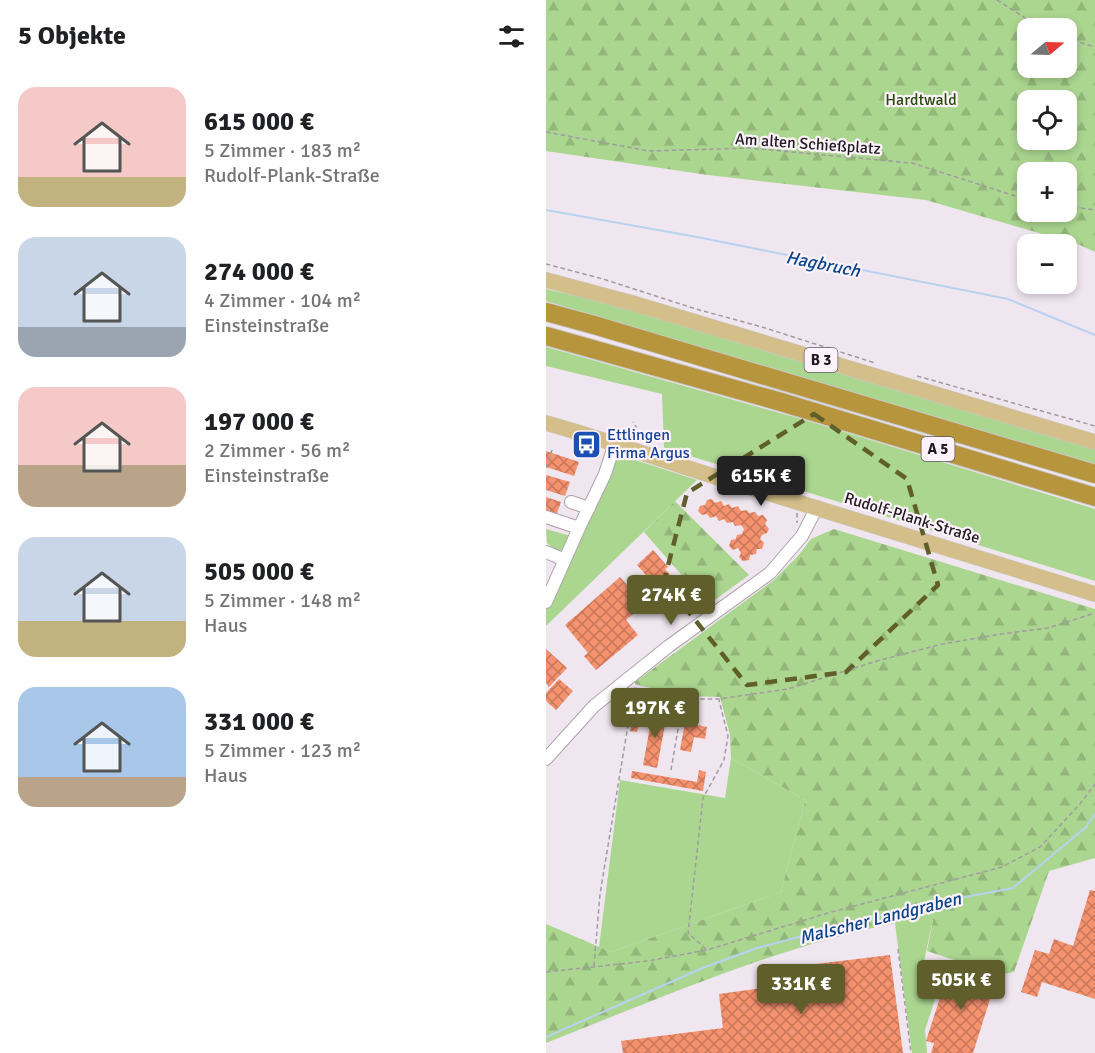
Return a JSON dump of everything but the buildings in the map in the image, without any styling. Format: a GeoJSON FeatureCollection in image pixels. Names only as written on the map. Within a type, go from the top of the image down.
{"type":"FeatureCollection","features":[{"type":"Feature","properties":{"kind":"highway","name":"A 5"},"geometry":{"type":"LineString","coordinates":[[546,312],[1095,474]]}},
{"type":"Feature","properties":{"kind":"highway","name":"A 5"},"geometry":{"type":"LineString","coordinates":[[546,336],[781,402],[1095,496]]}},
{"type":"Feature","properties":{"kind":"main road","name":"B 3"},"geometry":{"type":"LineString","coordinates":[[546,280],[632,303],[1095,442]]}},
{"type":"Feature","properties":{"kind":"main road","name":"Rudolf-Plank-Straße"},"geometry":{"type":"LineString","coordinates":[[546,423],[1095,594]]}},
{"type":"Feature","properties":{"kind":"street"},"geometry":{"type":"LineString","coordinates":[[547,599],[605,474],[615,443]]}},
{"type":"Feature","properties":{"kind":"street"},"geometry":{"type":"LineString","coordinates":[[572,502],[589,508]]}},
{"type":"Feature","properties":{"kind":"street"},"geometry":{"type":"LineString","coordinates":[[546,759],[594,706],[631,684],[686,633],[770,573],[802,536],[817,507]]}},
{"type":"Feature","properties":{"kind":"street"},"geometry":{"type":"LineString","coordinates":[[546,517],[579,528]]}},
{"type":"Feature","properties":{"kind":"street"},"geometry":{"type":"LineString","coordinates":[[546,552],[565,560]]}},
{"type":"Feature","properties":{"kind":"path"},"geometry":{"type":"LineString","coordinates":[[997,0],[1025,18]]}},
{"type":"Feature","properties":{"kind":"path"},"geometry":{"type":"LineString","coordinates":[[1077,41],[1095,47]]}},
{"type":"Feature","properties":{"kind":"path","name":"Am alten Schießplatz"},"geometry":{"type":"LineString","coordinates":[[546,132],[649,151],[749,148],[912,163],[1017,196]]}},
{"type":"Feature","properties":{"kind":"path"},"geometry":{"type":"LineString","coordinates":[[1077,208],[1095,210]]}},
{"type":"Feature","properties":{"kind":"path"},"geometry":{"type":"LineString","coordinates":[[546,264],[603,279],[874,363]]}},
{"type":"Feature","properties":{"kind":"path"},"geometry":{"type":"LineString","coordinates":[[908,373],[1095,426]]}},
{"type":"Feature","properties":{"kind":"path"},"geometry":{"type":"LineString","coordinates":[[631,440],[636,427],[633,422]]}},
{"type":"Feature","properties":{"kind":"path"},"geometry":{"type":"LineString","coordinates":[[546,468],[552,450]]}},
{"type":"Feature","properties":{"kind":"path"},"geometry":{"type":"LineString","coordinates":[[594,967],[600,894],[633,706],[631,684],[683,699],[718,699],[788,689],[877,661],[942,644],[1048,628],[1095,614]]}},
{"type":"Feature","properties":{"kind":"path"},"geometry":{"type":"LineString","coordinates":[[671,770],[683,699]]}},
{"type":"Feature","properties":{"kind":"path"},"geometry":{"type":"LineString","coordinates":[[707,950],[688,933],[703,798],[724,760],[728,736],[718,699]]}},
{"type":"Feature","properties":{"kind":"path"},"geometry":{"type":"LineString","coordinates":[[546,972],[648,961],[707,950],[828,913],[1002,867],[1040,847],[1080,804],[1095,784]]}},
{"type":"Feature","properties":{"kind":"path"},"geometry":{"type":"LineString","coordinates":[[898,949],[911,1053]]}},
{"type":"Feature","properties":{"kind":"highlighted area"},"geometry":{"type":"Polygon","coordinates":[[[814,414],[907,479],[938,585],[846,672],[747,685],[664,581],[687,493],[814,414]]]}},
{"type":"Feature","properties":{"kind":"green space","name":"Hardtwald"},"geometry":{"type":"Polygon","coordinates":[[[546,0],[1095,0],[1095,252],[1077,244],[1077,234],[1042,234],[926,200],[708,175],[546,151],[546,0]]]}},
{"type":"Feature","properties":{"kind":"green space"},"geometry":{"type":"Polygon","coordinates":[[[546,289],[646,312],[1095,448],[1095,465],[546,301],[546,289]]]}},
{"type":"Feature","properties":{"kind":"green space"},"geometry":{"type":"Polygon","coordinates":[[[546,347],[805,420],[1095,509],[1095,581],[664,448],[662,394],[546,366],[546,347]]]}},
{"type":"Feature","properties":{"kind":"green space"},"geometry":{"type":"Polygon","coordinates":[[[623,456],[697,480],[546,626],[546,608],[614,462],[623,456]]]}},
{"type":"Feature","properties":{"kind":"green space"},"geometry":{"type":"Polygon","coordinates":[[[675,501],[749,575],[708,605],[644,532],[675,501]]]}},
{"type":"Feature","properties":{"kind":"green space"},"geometry":{"type":"Polygon","coordinates":[[[546,529],[571,536],[563,550],[557,551],[547,543],[546,529]]]}},
{"type":"Feature","properties":{"kind":"green space"},"geometry":{"type":"Polygon","coordinates":[[[834,529],[1095,609],[1095,858],[1049,871],[1014,972],[1000,975],[927,951],[934,914],[897,914],[895,923],[850,933],[761,960],[546,1043],[546,924],[611,952],[781,892],[805,800],[731,758],[730,735],[720,697],[684,696],[638,685],[635,682],[774,580],[811,539],[834,529]]]}},
{"type":"Feature","properties":{"kind":"green space"},"geometry":{"type":"Polygon","coordinates":[[[731,758],[805,800],[781,892],[611,952],[599,947],[620,780],[725,798],[731,758]]]}},
{"type":"Feature","properties":{"kind":"green space"},"geometry":{"type":"Polygon","coordinates":[[[934,914],[919,985],[946,966],[925,1030],[927,1053],[912,1053],[895,923],[898,915],[934,914]]]}},
{"type":"Feature","properties":{"kind":"waterway","name":"Hagbruch"},"geometry":{"type":"LineString","coordinates":[[546,210],[697,237],[1008,299],[1095,335]]}},
{"type":"Feature","properties":{"kind":"waterway","name":"Malscher Landgraben"},"geometry":{"type":"LineString","coordinates":[[546,1037],[705,967],[757,948],[908,908],[1013,888],[1086,827],[1095,814]]}},
{"type":"Feature","properties":{"kind":"place","name":"Ettlingen Firma Argus"},"geometry":{"type":"Point","coordinates":[586,444]}}]}
